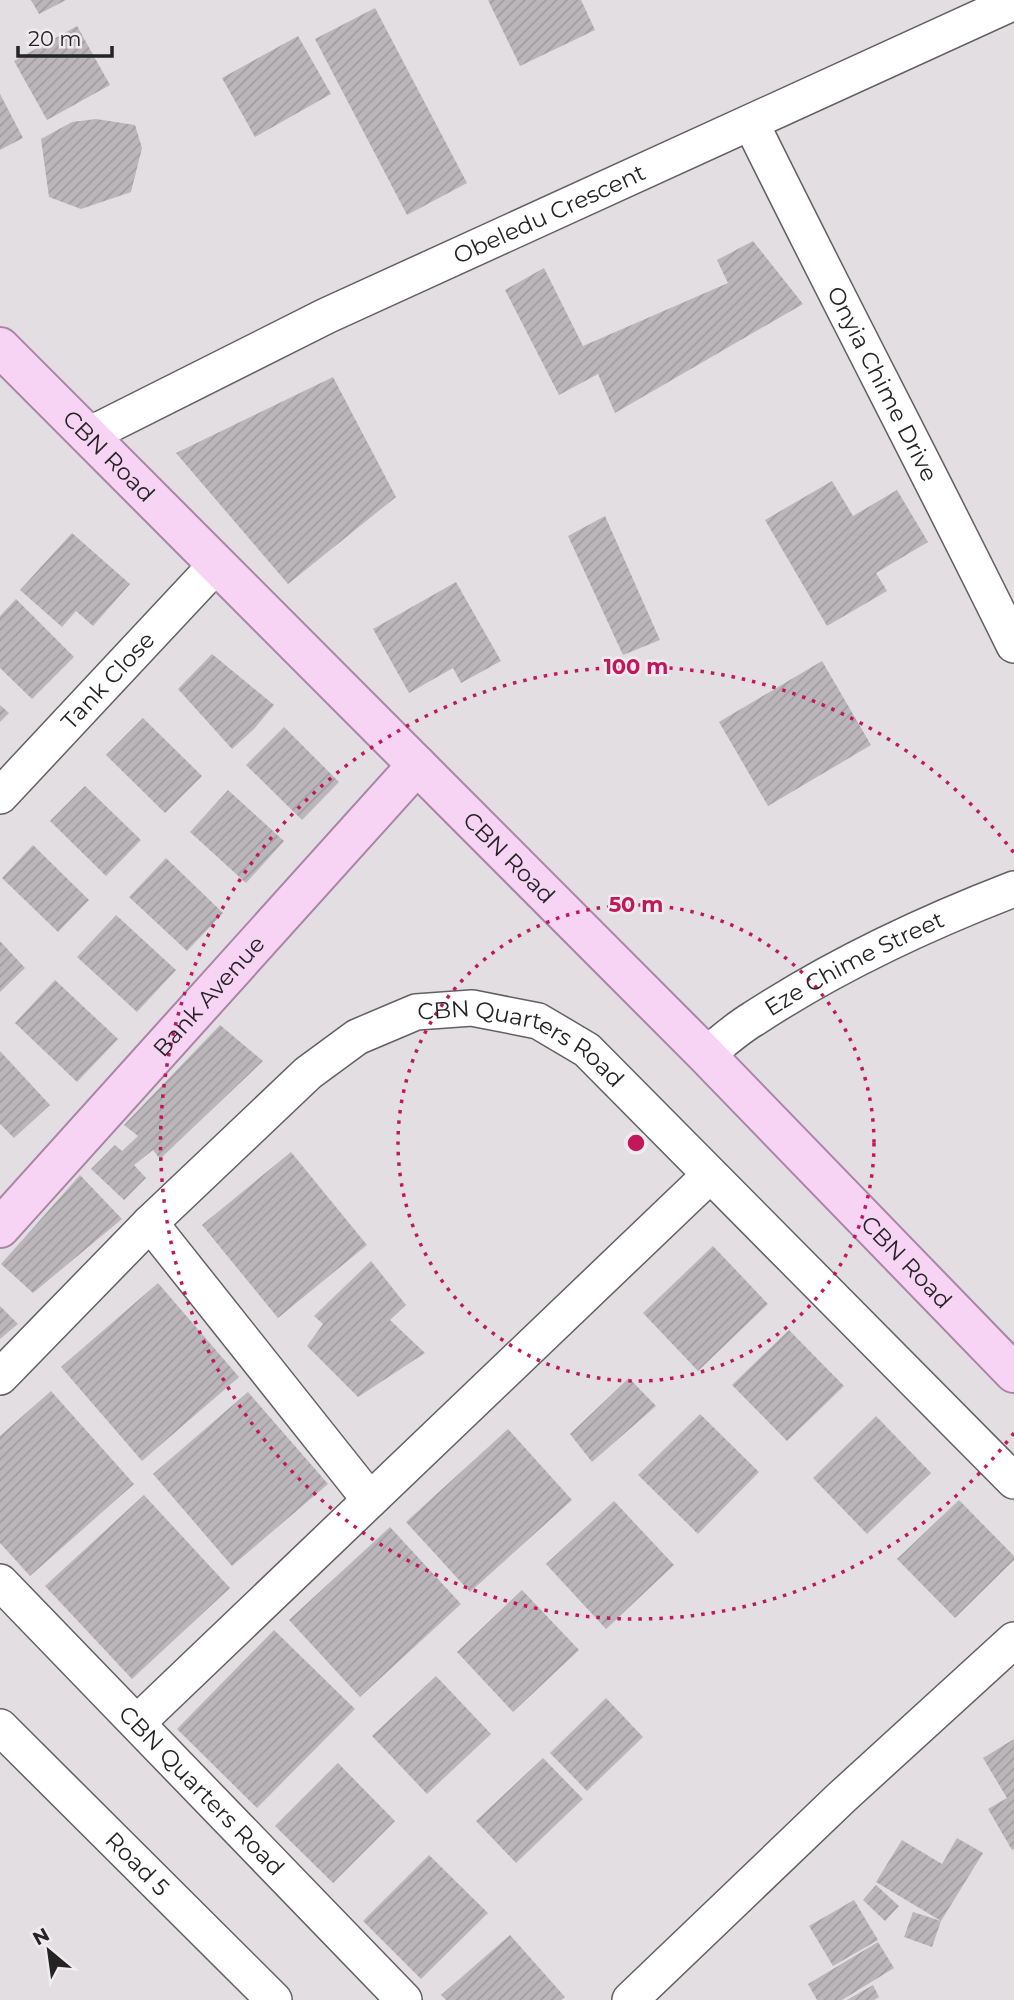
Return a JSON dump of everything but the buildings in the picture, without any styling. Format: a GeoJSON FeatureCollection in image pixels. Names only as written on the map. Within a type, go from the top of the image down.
{"type":"FeatureCollection","features":[{"type":"Feature","properties":{"kind":"main road","name":"CBN Road"},"geometry":{"type":"LineString","coordinates":[[0,347],[706,1055],[1014,1373]]}},
{"type":"Feature","properties":{"kind":"main road","name":"Bank Avenue"},"geometry":{"type":"LineString","coordinates":[[0,1228],[417,765]]}},
{"type":"Feature","properties":{"kind":"street","name":"Obeledu Crescent"},"geometry":{"type":"LineString","coordinates":[[87,436],[326,316],[1014,2]]}},
{"type":"Feature","properties":{"kind":"street","name":"Onyia Chime Drive"},"geometry":{"type":"LineString","coordinates":[[751,122],[826,275],[934,481],[1014,645]]}},
{"type":"Feature","properties":{"kind":"street","name":"Tank Close"},"geometry":{"type":"LineString","coordinates":[[0,796],[216,565]]}},
{"type":"Feature","properties":{"kind":"street","name":"Eze Chime Street"},"geometry":{"type":"LineString","coordinates":[[706,1055],[751,1019],[885,945],[941,918],[1014,889]]}},
{"type":"Feature","properties":{"kind":"street","name":"CBN Quarters Road"},"geometry":{"type":"LineString","coordinates":[[0,1377],[150,1223],[308,1073],[357,1037],[416,1012],[472,1008],[538,1021],[587,1050],[1014,1481]]}},
{"type":"Feature","properties":{"kind":"street"},"geometry":{"type":"LineString","coordinates":[[137,1723],[710,1175]]}},
{"type":"Feature","properties":{"kind":"street"},"geometry":{"type":"LineString","coordinates":[[150,1223],[370,1500]]}},
{"type":"Feature","properties":{"kind":"street","name":"CBN Quarters Road"},"geometry":{"type":"LineString","coordinates":[[0,1582],[404,2000]]}},
{"type":"Feature","properties":{"kind":"street"},"geometry":{"type":"LineString","coordinates":[[630,2000],[842,1797],[1014,1640]]}},
{"type":"Feature","properties":{"kind":"street","name":"Road 5"},"geometry":{"type":"LineString","coordinates":[[0,1727],[274,2000]]}}]}
